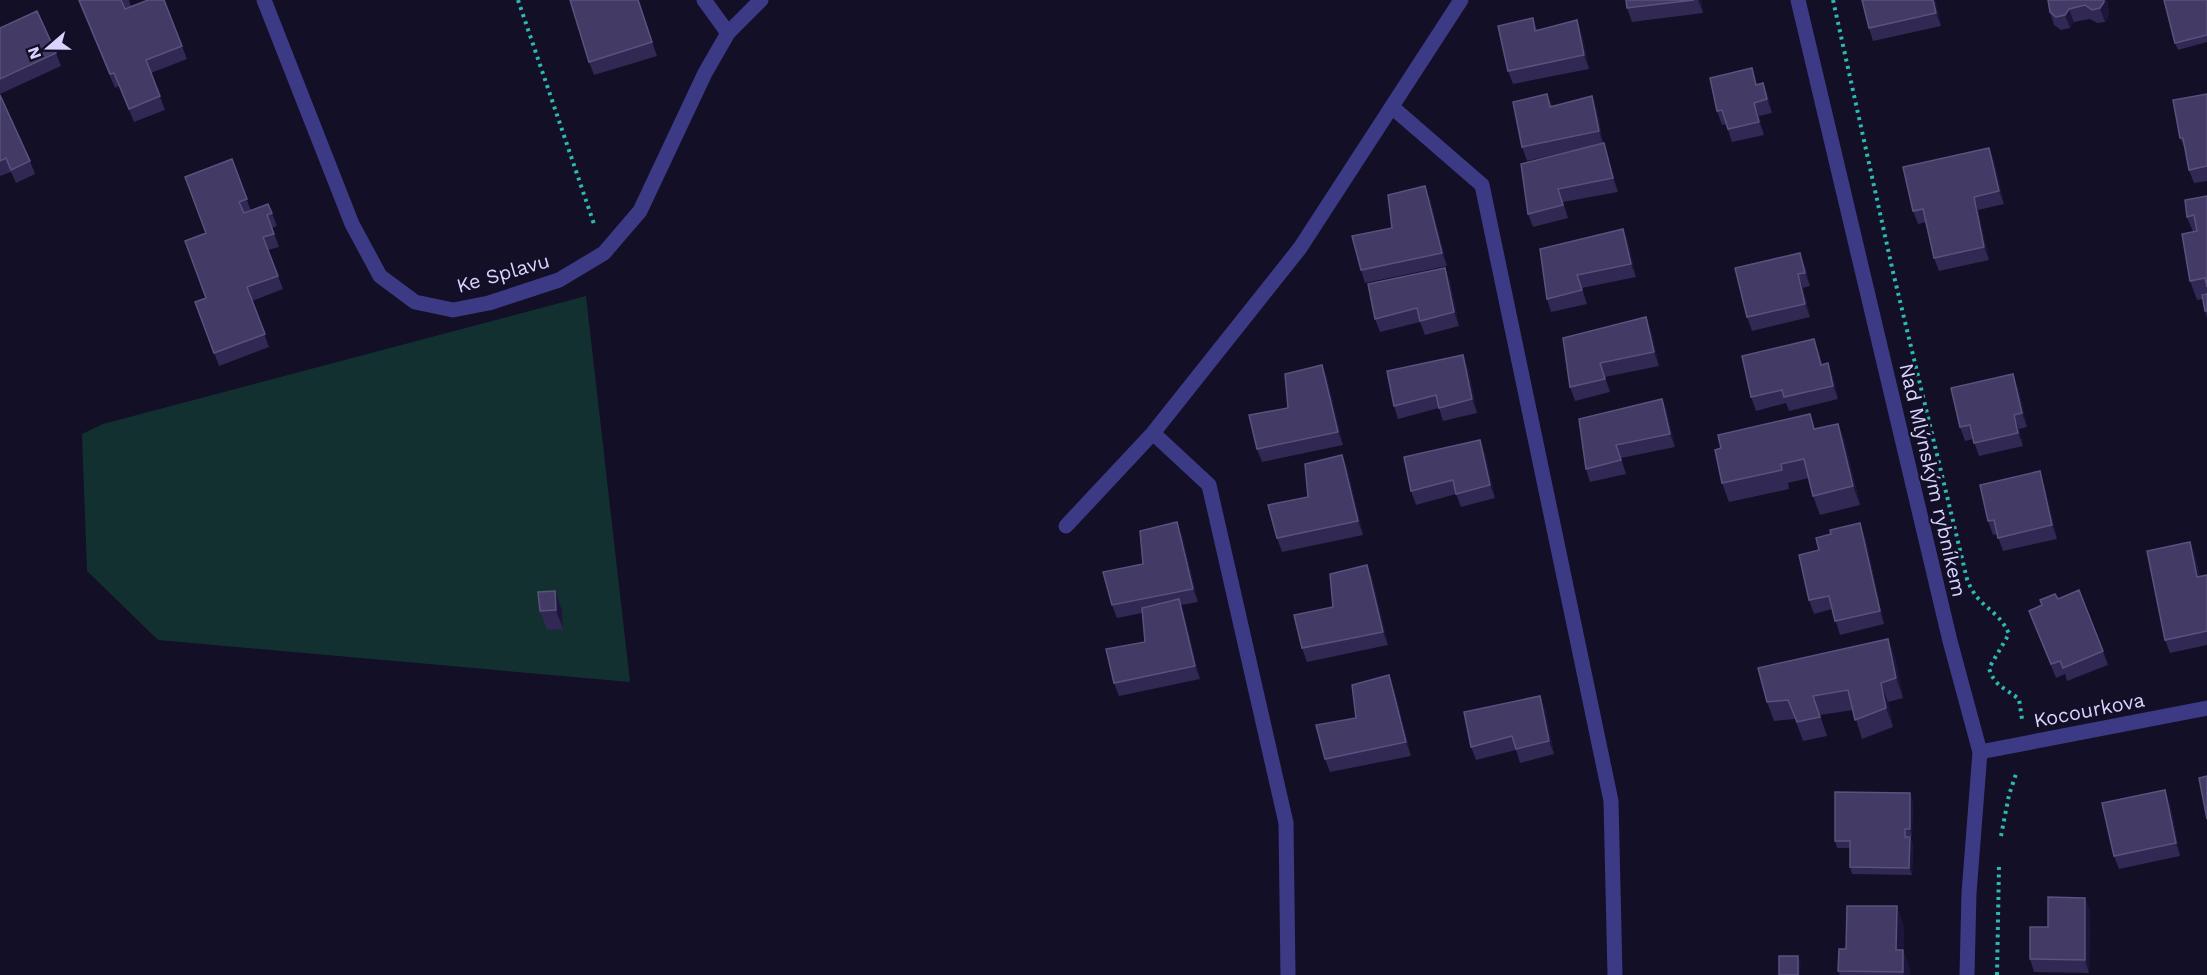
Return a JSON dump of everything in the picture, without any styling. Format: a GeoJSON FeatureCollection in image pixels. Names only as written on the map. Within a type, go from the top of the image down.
{"type":"FeatureCollection","features":[{"type":"Feature","properties":{"kind":"street","name":"Ke Splavu"},"geometry":{"type":"LineString","coordinates":[[264,0],[352,224],[380,276],[415,302],[453,310],[489,303],[560,280],[604,253],[640,211],[705,73],[728,33],[762,0]]}},
{"type":"Feature","properties":{"kind":"street"},"geometry":{"type":"LineString","coordinates":[[704,0],[728,33]]}},
{"type":"Feature","properties":{"kind":"street"},"geometry":{"type":"LineString","coordinates":[[1066,526],[1153,432],[1300,248],[1461,0]]}},
{"type":"Feature","properties":{"kind":"street","name":"Nad Mlýnským rybníkem"},"geometry":{"type":"LineString","coordinates":[[1798,0],[1944,618],[1980,752],[1969,893],[1967,975]]}},
{"type":"Feature","properties":{"kind":"street"},"geometry":{"type":"LineString","coordinates":[[1392,107],[1482,185],[1611,801],[1616,975]]}},
{"type":"Feature","properties":{"kind":"street"},"geometry":{"type":"LineString","coordinates":[[1153,432],[1209,485],[1286,823],[1288,975]]}},
{"type":"Feature","properties":{"kind":"street","name":"Kocourkova"},"geometry":{"type":"LineString","coordinates":[[1980,752],[2207,708]]}},
{"type":"Feature","properties":{"kind":"path"},"geometry":{"type":"LineString","coordinates":[[518,0],[604,253]]}},
{"type":"Feature","properties":{"kind":"green space"},"geometry":{"type":"Polygon","coordinates":[[[586,296],[630,682],[158,640],[87,571],[82,434],[103,424],[586,296]]]}},
{"type":"Feature","properties":{"kind":"building"},"geometry":{"type":"Polygon","coordinates":[[[79,0],[121,0],[125,9],[148,0],[164,0],[182,46],[146,60],[160,96],[129,109],[114,73],[110,74],[79,0]]]}},
{"type":"Feature","properties":{"kind":"building"},"geometry":{"type":"Polygon","coordinates":[[[570,0],[638,0],[652,42],[589,62],[570,0]]]}},
{"type":"Feature","properties":{"kind":"building"},"geometry":{"type":"Polygon","coordinates":[[[1626,0],[1694,0],[1627,8],[1626,0]]]}},
{"type":"Feature","properties":{"kind":"building"},"geometry":{"type":"Polygon","coordinates":[[[1862,0],[1933,0],[1936,13],[1869,28],[1862,0]]]}},
{"type":"Feature","properties":{"kind":"building"},"geometry":{"type":"Polygon","coordinates":[[[2048,0],[2104,0],[2104,2],[2100,8],[2092,10],[2085,5],[2069,9],[2065,15],[2056,17],[2050,12],[2048,0]]]}},
{"type":"Feature","properties":{"kind":"building"},"geometry":{"type":"Polygon","coordinates":[[[2164,0],[2207,0],[2207,35],[2175,43],[2164,0]]]}},
{"type":"Feature","properties":{"kind":"building"},"geometry":{"type":"Polygon","coordinates":[[[37,11],[56,53],[0,79],[0,28],[37,11]]]}},
{"type":"Feature","properties":{"kind":"building"},"geometry":{"type":"Polygon","coordinates":[[[1533,18],[1535,31],[1577,20],[1584,55],[1508,71],[1498,26],[1533,18]]]}},
{"type":"Feature","properties":{"kind":"building"},"geometry":{"type":"Polygon","coordinates":[[[1752,68],[1756,85],[1763,83],[1767,99],[1754,103],[1759,122],[1728,129],[1722,110],[1717,111],[1710,78],[1752,68]]]}},
{"type":"Feature","properties":{"kind":"building"},"geometry":{"type":"Polygon","coordinates":[[[1547,94],[1550,107],[1592,96],[1599,131],[1522,147],[1513,102],[1547,94]]]}},
{"type":"Feature","properties":{"kind":"building"},"geometry":{"type":"Polygon","coordinates":[[[2207,94],[2207,166],[2189,170],[2173,100],[2207,94]]]}},
{"type":"Feature","properties":{"kind":"building"},"geometry":{"type":"Polygon","coordinates":[[[0,95],[30,161],[11,170],[6,158],[0,161],[0,95]]]}},
{"type":"Feature","properties":{"kind":"building"},"geometry":{"type":"Polygon","coordinates":[[[1604,143],[1613,178],[1558,189],[1563,205],[1528,214],[1521,164],[1604,143]]]}},
{"type":"Feature","properties":{"kind":"building"},"geometry":{"type":"Polygon","coordinates":[[[1989,148],[1999,191],[1974,197],[1984,247],[1934,258],[1923,209],[1913,211],[1903,167],[1989,148]]]}},
{"type":"Feature","properties":{"kind":"building"},"geometry":{"type":"Polygon","coordinates":[[[232,159],[247,199],[239,202],[244,213],[268,204],[272,213],[267,215],[274,234],[263,237],[278,276],[247,287],[265,334],[214,353],[195,302],[206,298],[185,241],[206,233],[185,177],[232,159]]]}},
{"type":"Feature","properties":{"kind":"building"},"geometry":{"type":"Polygon","coordinates":[[[1425,186],[1442,253],[1361,270],[1352,236],[1392,228],[1388,195],[1425,186]]]}},
{"type":"Feature","properties":{"kind":"building"},"geometry":{"type":"Polygon","coordinates":[[[2207,196],[2207,287],[2205,278],[2190,281],[2182,234],[2197,231],[2194,215],[2187,217],[2185,200],[2207,196]]]}},
{"type":"Feature","properties":{"kind":"building"},"geometry":{"type":"Polygon","coordinates":[[[1623,229],[1631,264],[1577,275],[1582,290],[1547,299],[1540,249],[1623,229]]]}},
{"type":"Feature","properties":{"kind":"building"},"geometry":{"type":"Polygon","coordinates":[[[1800,253],[1805,273],[1798,274],[1805,304],[1747,317],[1735,268],[1800,253]]]}},
{"type":"Feature","properties":{"kind":"building"},"geometry":{"type":"Polygon","coordinates":[[[1445,268],[1454,312],[1420,321],[1417,308],[1375,319],[1368,284],[1445,268]]]}},
{"type":"Feature","properties":{"kind":"building"},"geometry":{"type":"Polygon","coordinates":[[[2207,294],[2207,311],[2205,311],[2202,295],[2207,294]]]}},
{"type":"Feature","properties":{"kind":"building"},"geometry":{"type":"Polygon","coordinates":[[[1646,317],[1654,352],[1600,363],[1605,379],[1570,387],[1563,338],[1646,317]]]}},
{"type":"Feature","properties":{"kind":"building"},"geometry":{"type":"Polygon","coordinates":[[[1814,339],[1821,365],[1828,363],[1833,386],[1784,397],[1782,390],[1751,397],[1742,356],[1814,339]]]}},
{"type":"Feature","properties":{"kind":"building"},"geometry":{"type":"Polygon","coordinates":[[[1463,355],[1472,399],[1439,408],[1436,395],[1394,406],[1387,371],[1463,355]]]}},
{"type":"Feature","properties":{"kind":"building"},"geometry":{"type":"Polygon","coordinates":[[[1322,365],[1338,432],[1257,449],[1249,415],[1288,408],[1285,374],[1322,365]]]}},
{"type":"Feature","properties":{"kind":"building"},"geometry":{"type":"Polygon","coordinates":[[[2013,374],[2022,413],[2014,415],[2018,433],[1974,443],[1970,425],[1960,427],[1951,388],[2013,374]]]}},
{"type":"Feature","properties":{"kind":"building"},"geometry":{"type":"Polygon","coordinates":[[[1662,399],[1670,434],[1616,445],[1621,460],[1586,469],[1579,419],[1662,399]]]}},
{"type":"Feature","properties":{"kind":"building"},"geometry":{"type":"Polygon","coordinates":[[[1810,414],[1814,429],[1838,424],[1853,486],[1813,496],[1804,459],[1781,464],[1782,470],[1722,483],[1715,450],[1721,448],[1718,435],[1810,414]]]}},
{"type":"Feature","properties":{"kind":"building"},"geometry":{"type":"Polygon","coordinates":[[[1480,440],[1490,485],[1456,494],[1453,480],[1411,491],[1404,457],[1480,440]]]}},
{"type":"Feature","properties":{"kind":"building"},"geometry":{"type":"Polygon","coordinates":[[[1342,455],[1358,521],[1277,538],[1268,505],[1308,497],[1305,464],[1342,455]]]}},
{"type":"Feature","properties":{"kind":"building"},"geometry":{"type":"Polygon","coordinates":[[[2040,471],[2052,525],[1998,538],[1994,520],[1988,521],[1980,485],[2040,471]]]}},
{"type":"Feature","properties":{"kind":"building"},"geometry":{"type":"Polygon","coordinates":[[[1177,522],[1193,589],[1112,605],[1103,572],[1143,564],[1140,531],[1177,522]]]}},
{"type":"Feature","properties":{"kind":"building"},"geometry":{"type":"Polygon","coordinates":[[[1860,523],[1880,611],[1835,621],[1829,596],[1809,600],[1799,555],[1819,550],[1816,538],[1831,534],[1830,530],[1860,523]]]}},
{"type":"Feature","properties":{"kind":"building"},"geometry":{"type":"Polygon","coordinates":[[[2190,542],[2197,577],[2207,575],[2207,631],[2165,640],[2147,551],[2190,542]]]}},
{"type":"Feature","properties":{"kind":"building"},"geometry":{"type":"Polygon","coordinates":[[[1367,565],[1383,632],[1302,648],[1294,615],[1333,607],[1330,574],[1367,565]]]}},
{"type":"Feature","properties":{"kind":"building"},"geometry":{"type":"Polygon","coordinates":[[[2079,590],[2103,651],[2063,668],[2060,661],[2051,664],[2029,611],[2042,605],[2040,600],[2055,594],[2058,599],[2079,590]]]}},
{"type":"Feature","properties":{"kind":"building"},"geometry":{"type":"Polygon","coordinates":[[[555,591],[556,610],[540,611],[538,592],[555,591]]]}},
{"type":"Feature","properties":{"kind":"building"},"geometry":{"type":"Polygon","coordinates":[[[1179,599],[1195,666],[1114,683],[1106,649],[1145,642],[1142,608],[1179,599]]]}},
{"type":"Feature","properties":{"kind":"building"},"geometry":{"type":"Polygon","coordinates":[[[1888,639],[1896,678],[1881,683],[1886,708],[1855,720],[1848,690],[1813,696],[1820,717],[1797,722],[1788,700],[1767,702],[1758,668],[1888,639]]]}},
{"type":"Feature","properties":{"kind":"building"},"geometry":{"type":"Polygon","coordinates":[[[1389,675],[1406,742],[1325,759],[1316,725],[1356,718],[1352,685],[1389,675]]]}},
{"type":"Feature","properties":{"kind":"building"},"geometry":{"type":"Polygon","coordinates":[[[1540,696],[1549,741],[1516,749],[1512,736],[1471,747],[1464,712],[1540,696]]]}},
{"type":"Feature","properties":{"kind":"building"},"geometry":{"type":"Polygon","coordinates":[[[2207,776],[2207,819],[2199,778],[2207,776]]]}},
{"type":"Feature","properties":{"kind":"building"},"geometry":{"type":"Polygon","coordinates":[[[2165,790],[2176,843],[2114,856],[2102,803],[2165,790]]]}},
{"type":"Feature","properties":{"kind":"building"},"geometry":{"type":"Polygon","coordinates":[[[1835,792],[1910,793],[1910,829],[1905,829],[1905,837],[1910,837],[1909,868],[1850,867],[1850,841],[1835,841],[1835,792]]]}},
{"type":"Feature","properties":{"kind":"building"},"geometry":{"type":"Polygon","coordinates":[[[2048,897],[2085,898],[2085,960],[2030,959],[2030,927],[2048,927],[2048,897]]]}},
{"type":"Feature","properties":{"kind":"building"},"geometry":{"type":"Polygon","coordinates":[[[1847,906],[1897,906],[1896,950],[1903,950],[1903,972],[1838,971],[1839,949],[1846,949],[1847,906]]]}},
{"type":"Feature","properties":{"kind":"building"},"geometry":{"type":"Polygon","coordinates":[[[1779,956],[1798,956],[1798,975],[1779,975],[1779,956]]]}}]}
